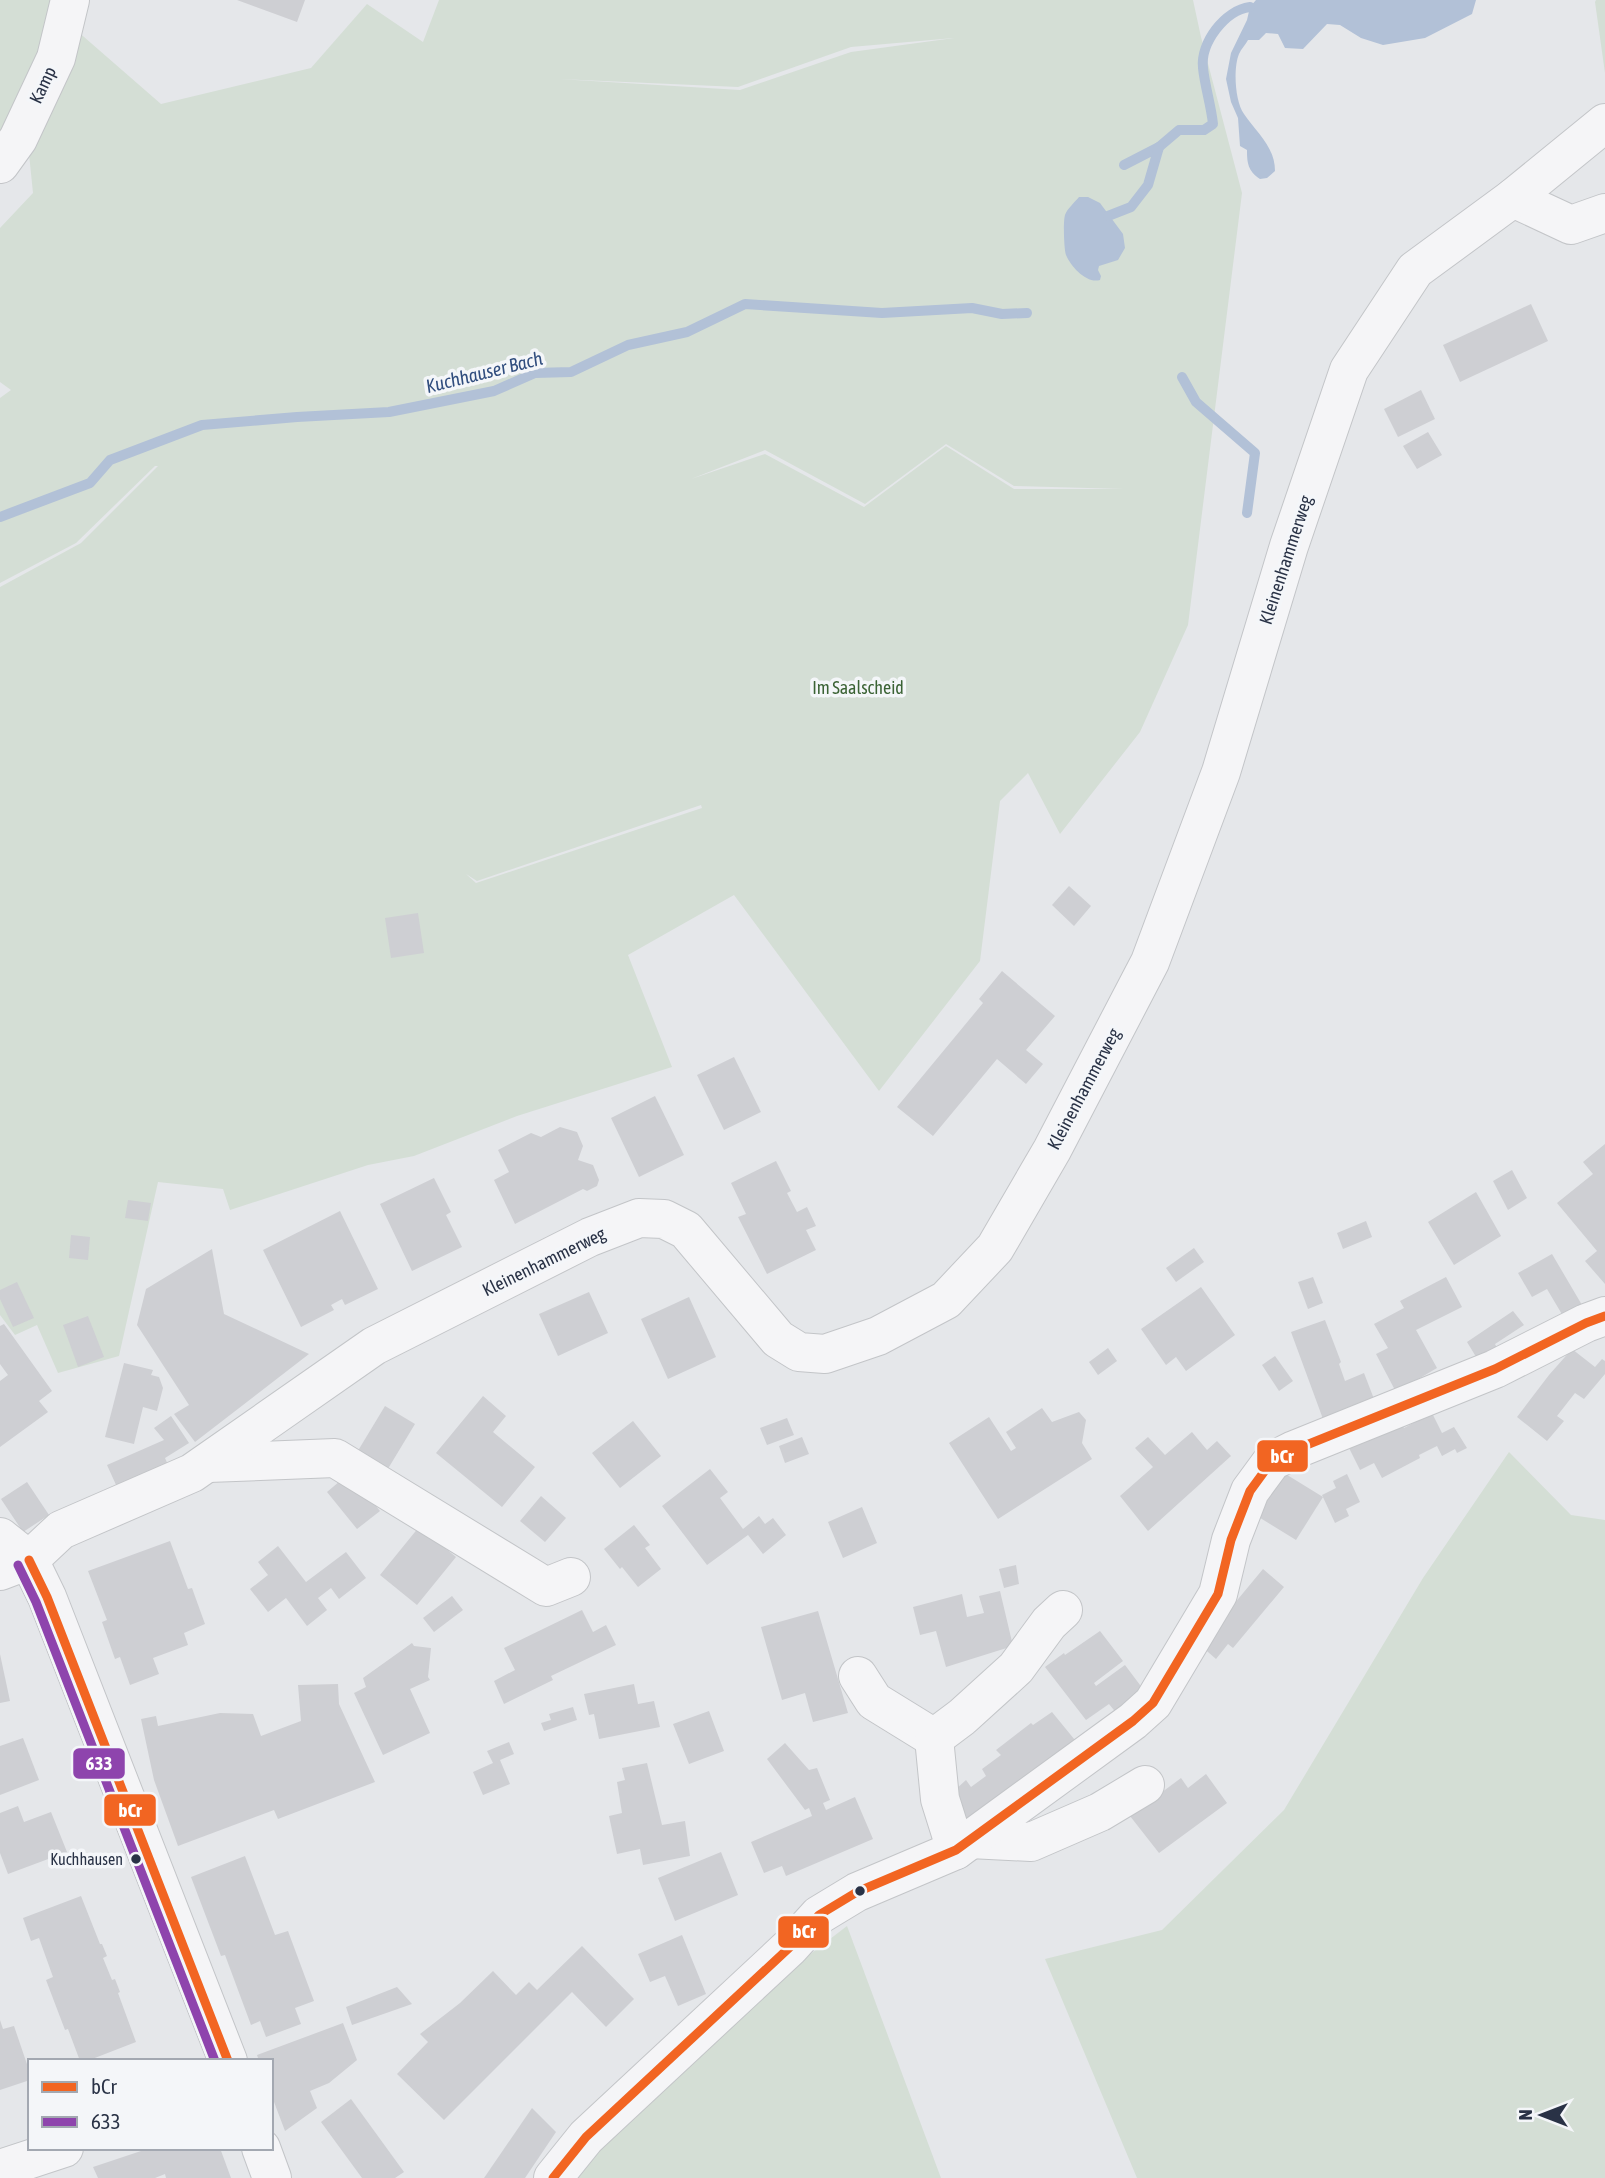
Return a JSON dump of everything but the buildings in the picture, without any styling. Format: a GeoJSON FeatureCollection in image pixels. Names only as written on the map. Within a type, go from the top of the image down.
{"type":"FeatureCollection","features":[{"type":"Feature","properties":{"kind":"street","name":"Kamp"},"geometry":{"type":"LineString","coordinates":[[0,164],[18,139],[56,58],[70,0]]}},
{"type":"Feature","properties":{"kind":"street","name":"Kleinenhammerweg"},"geometry":{"type":"LineString","coordinates":[[10,1556],[61,1530],[192,1473],[374,1346],[590,1237],[639,1218],[664,1219],[686,1230],[778,1339],[799,1352],[825,1354],[878,1336],[946,1300],[995,1248],[1052,1150],[1150,962],[1221,772],[1289,546],[1349,370],[1415,270],[1513,198],[1605,123]]}},
{"type":"Feature","properties":{"kind":"street"},"geometry":{"type":"LineString","coordinates":[[1513,198],[1571,225],[1605,213]]}},
{"type":"Feature","properties":{"kind":"street"},"geometry":{"type":"LineString","coordinates":[[553,2178],[586,2137],[790,1947],[819,1915],[857,1892],[963,1845],[1133,1721],[1153,1703],[1218,1594],[1231,1541],[1250,1491],[1272,1461],[1495,1369],[1605,1315]]}},
{"type":"Feature","properties":{"kind":"street","name":"Kleinenhammerweg"},"geometry":{"type":"LineString","coordinates":[[208,1463],[335,1458],[546,1587],[571,1577]]}},
{"type":"Feature","properties":{"kind":"street"},"geometry":{"type":"LineString","coordinates":[[10,1556],[47,1597],[227,2059]]}},
{"type":"Feature","properties":{"kind":"street"},"geometry":{"type":"LineString","coordinates":[[934,1738],[962,1717],[1016,1668],[1049,1623],[1063,1610]]}},
{"type":"Feature","properties":{"kind":"street"},"geometry":{"type":"LineString","coordinates":[[858,1676],[873,1700],[934,1738]]}},
{"type":"Feature","properties":{"kind":"street"},"geometry":{"type":"LineString","coordinates":[[934,1738],[940,1799],[963,1845]]}},
{"type":"Feature","properties":{"kind":"street"},"geometry":{"type":"LineString","coordinates":[[963,1845],[1031,1842],[1100,1812],[1145,1785]]}},
{"type":"Feature","properties":{"kind":"street"},"geometry":{"type":"LineString","coordinates":[[0,2169],[58,2150]]}},
{"type":"Feature","properties":{"kind":"street"},"geometry":{"type":"LineString","coordinates":[[262,2150],[272,2178]]}},
{"type":"Feature","properties":{"kind":"green space"},"geometry":{"type":"Polygon","coordinates":[[[0,0],[52,0],[49,38],[0,150],[0,0]]]}},
{"type":"Feature","properties":{"kind":"green space","name":"Im Saalscheid"},"geometry":{"type":"Polygon","coordinates":[[[439,0],[1193,0],[1242,193],[1188,625],[1140,732],[1060,834],[1028,773],[1000,801],[980,961],[879,1091],[734,895],[628,955],[672,1067],[517,1116],[414,1156],[368,1165],[230,1210],[223,1189],[158,1182],[119,1356],[58,1373],[37,1325],[15,1335],[0,1315],[0,587],[81,543],[158,466],[76,543],[0,583],[0,398],[11,390],[0,382],[0,228],[33,193],[28,144],[76,30],[161,104],[311,68],[367,4],[423,42],[439,0]],[[954,38],[851,47],[738,87],[559,79],[740,90],[851,52],[954,38]],[[946,444],[865,504],[765,450],[691,479],[765,454],[864,507],[946,446],[1014,489],[1124,489],[1014,486],[946,444]],[[701,805],[477,881],[466,874],[476,883],[702,808],[701,805]]]}},
{"type":"Feature","properties":{"kind":"green space"},"geometry":{"type":"Polygon","coordinates":[[[1605,0],[1605,73],[1595,2],[1605,0]]]}},
{"type":"Feature","properties":{"kind":"green space"},"geometry":{"type":"Polygon","coordinates":[[[1509,1452],[1571,1515],[1605,1520],[1605,2178],[1137,2178],[1045,1959],[1162,1930],[1284,1810],[1423,1578],[1509,1452]]]}},
{"type":"Feature","properties":{"kind":"green space"},"geometry":{"type":"Polygon","coordinates":[[[847,1926],[941,2178],[577,2178],[588,2161],[770,1985],[847,1926]]]}},
{"type":"Feature","properties":{"kind":"water"},"geometry":{"type":"Polygon","coordinates":[[[1256,0],[1476,0],[1472,14],[1425,38],[1383,45],[1361,38],[1340,25],[1327,24],[1303,49],[1285,48],[1278,34],[1266,33],[1259,40],[1248,40],[1237,60],[1236,85],[1241,109],[1269,147],[1274,162],[1275,171],[1267,178],[1260,179],[1249,166],[1247,150],[1240,146],[1238,118],[1226,79],[1231,53],[1247,20],[1250,7],[1256,0]]]}},
{"type":"Feature","properties":{"kind":"water"},"geometry":{"type":"Polygon","coordinates":[[[1079,197],[1088,197],[1100,203],[1123,234],[1125,248],[1118,260],[1099,266],[1100,280],[1095,281],[1080,274],[1066,255],[1065,215],[1079,197]]]}},
{"type":"Feature","properties":{"kind":"waterway","name":"Kuchhauser Bach"},"geometry":{"type":"LineString","coordinates":[[1124,165],[1159,147],[1179,130],[1204,130],[1213,124],[1203,68],[1206,48],[1223,21],[1241,9],[1250,7]]}},
{"type":"Feature","properties":{"kind":"waterway"},"geometry":{"type":"LineString","coordinates":[[1108,216],[1131,207],[1148,185],[1159,147]]}},
{"type":"Feature","properties":{"kind":"waterway","name":"Kuchhauser Bach"},"geometry":{"type":"LineString","coordinates":[[0,517],[90,483],[110,460],[202,425],[389,412],[494,391],[535,373],[571,372],[628,345],[687,332],[745,304],[882,313],[972,308],[1002,314],[1027,313]]}},
{"type":"Feature","properties":{"kind":"waterway"},"geometry":{"type":"LineString","coordinates":[[1182,377],[1196,402],[1255,453],[1247,513]]}},
{"type":"Feature","properties":{"kind":"transit line","name":"bCr"},"geometry":{"type":"LineString","coordinates":[[553,2178],[586,2137],[790,1947],[819,1915],[857,1892],[956,1850],[1133,1721],[1153,1703],[1218,1594],[1231,1540],[1250,1491],[1272,1461],[1495,1369],[1605,1316]]}},
{"type":"Feature","properties":{"kind":"transit line","name":"bCr"},"geometry":{"type":"LineString","coordinates":[[29,1560],[47,1597],[227,2059]]}},
{"type":"Feature","properties":{"kind":"transit line","name":"633"},"geometry":{"type":"LineString","coordinates":[[18,1565],[36,1602],[214,2059]]}},
{"type":"Feature","properties":{"kind":"place","name":"Kuchhausen"},"geometry":{"type":"Point","coordinates":[136,1859]}}]}
